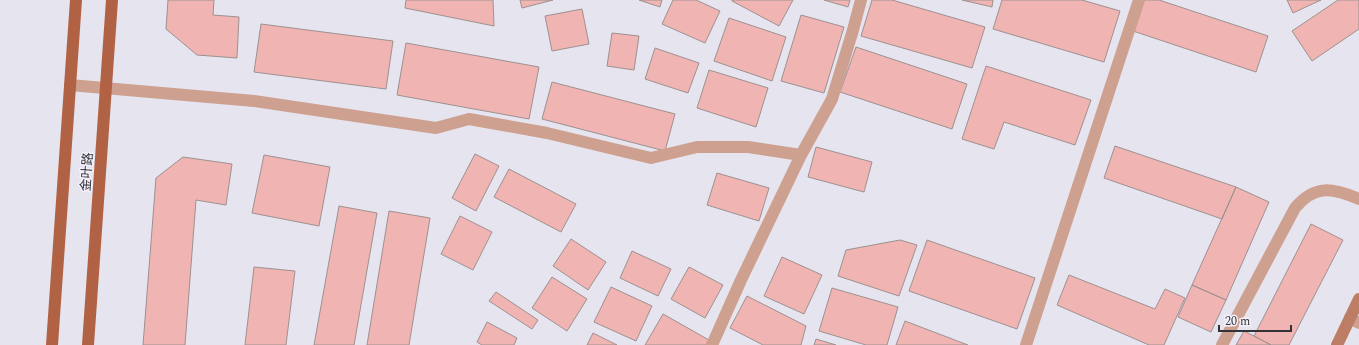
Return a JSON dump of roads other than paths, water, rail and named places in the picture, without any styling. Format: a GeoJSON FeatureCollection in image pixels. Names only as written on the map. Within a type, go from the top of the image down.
{"type":"FeatureCollection","features":[{"type":"Feature","properties":{"kind":"main road","name":"金叶路"},"geometry":{"type":"LineString","coordinates":[[52,345],[76,0]]}},
{"type":"Feature","properties":{"kind":"main road","name":"金叶路"},"geometry":{"type":"LineString","coordinates":[[88,345],[112,0]]}},
{"type":"Feature","properties":{"kind":"main road"},"geometry":{"type":"LineString","coordinates":[[1337,345],[1354,320],[1359,299]]}},
{"type":"Feature","properties":{"kind":"lane"},"geometry":{"type":"LineString","coordinates":[[712,345],[741,280],[801,156],[832,99],[861,0]]}},
{"type":"Feature","properties":{"kind":"lane"},"geometry":{"type":"LineString","coordinates":[[1026,345],[1139,0]]}},
{"type":"Feature","properties":{"kind":"lane"},"geometry":{"type":"LineString","coordinates":[[70,85],[254,101],[436,128],[469,119],[547,133],[651,158],[697,147],[748,147],[801,156]]}},
{"type":"Feature","properties":{"kind":"lane"},"geometry":{"type":"LineString","coordinates":[[1222,345],[1291,215],[1301,201],[1316,192],[1326,190],[1335,190],[1359,199]]}}]}
